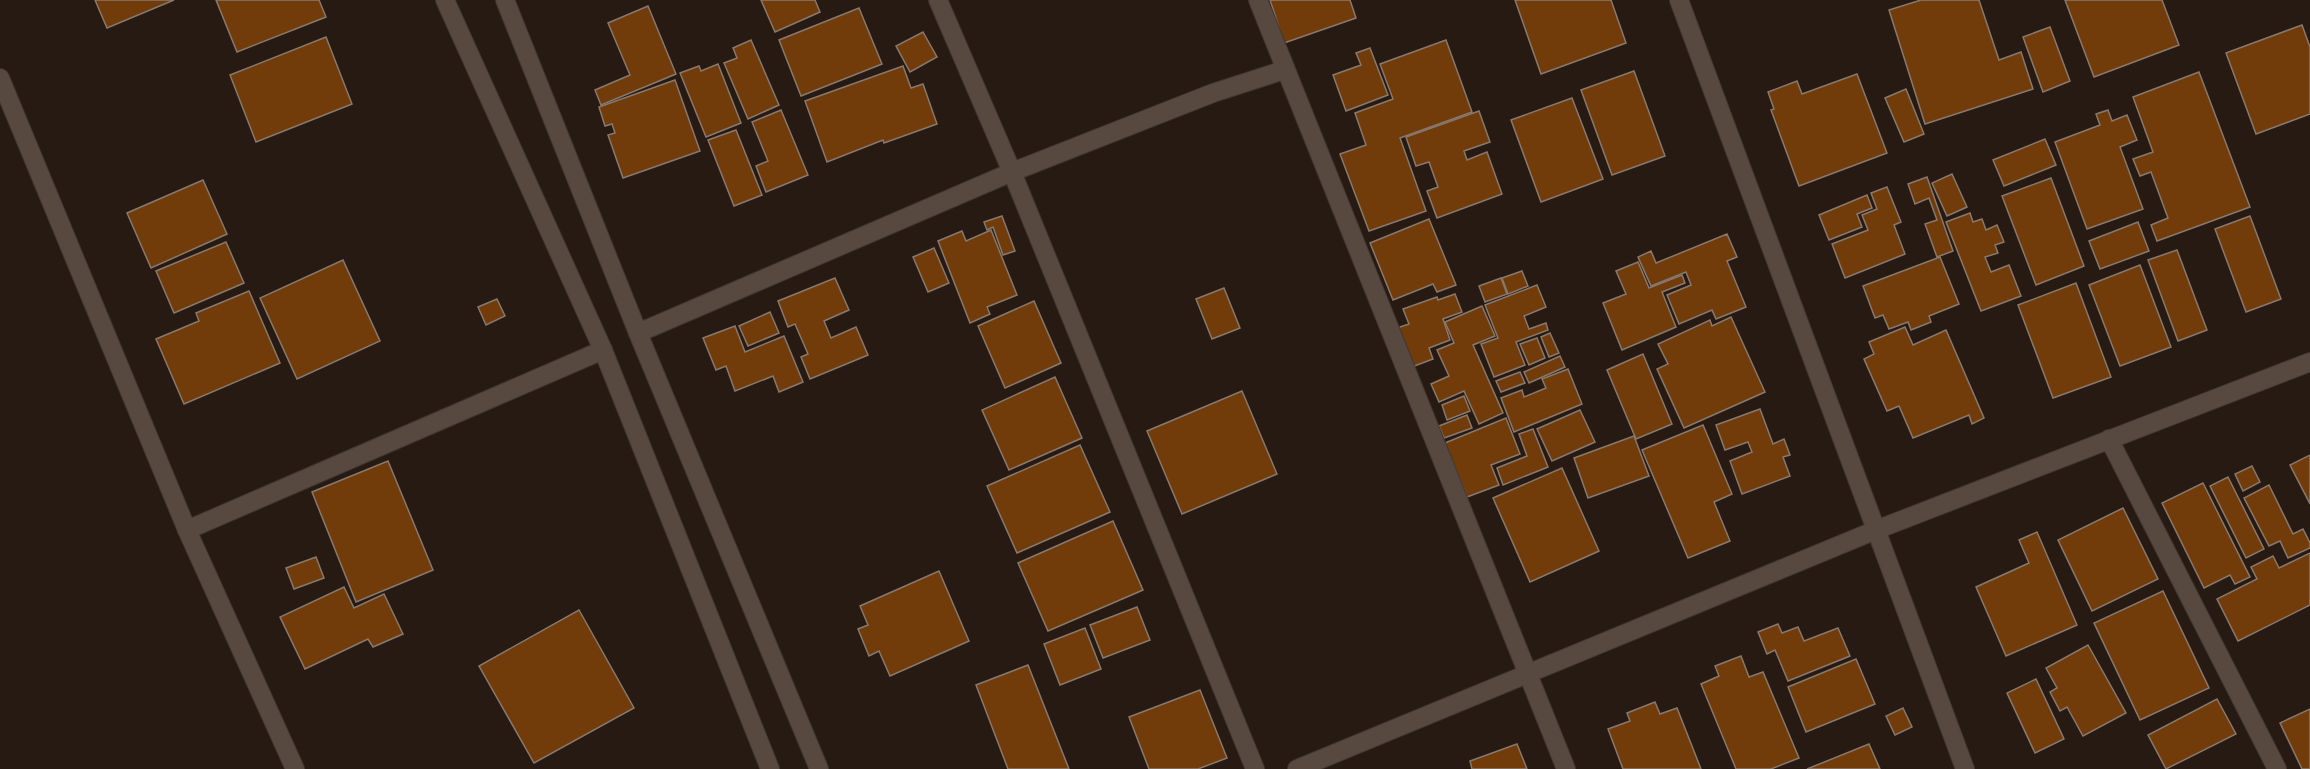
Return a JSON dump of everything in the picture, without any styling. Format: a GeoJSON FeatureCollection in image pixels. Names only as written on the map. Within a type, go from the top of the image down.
{"type":"FeatureCollection","features":[{"type":"Feature","properties":{"kind":"street"},"geometry":{"type":"LineString","coordinates":[[445,0],[603,350],[770,769]]}},
{"type":"Feature","properties":{"kind":"street"},"geometry":{"type":"LineString","coordinates":[[505,0],[638,333],[819,769]]}},
{"type":"Feature","properties":{"kind":"street"},"geometry":{"type":"LineString","coordinates":[[938,0],[1012,172],[1255,769]]}},
{"type":"Feature","properties":{"kind":"street"},"geometry":{"type":"LineString","coordinates":[[1258,0],[1284,70],[1566,769]]}},
{"type":"Feature","properties":{"kind":"street"},"geometry":{"type":"LineString","coordinates":[[1679,0],[1965,769]]}},
{"type":"Feature","properties":{"kind":"street"},"geometry":{"type":"LineString","coordinates":[[638,333],[1012,172],[1213,93],[1284,70]]}},
{"type":"Feature","properties":{"kind":"street"},"geometry":{"type":"LineString","coordinates":[[0,78],[187,530],[295,769]]}},
{"type":"Feature","properties":{"kind":"street"},"geometry":{"type":"LineString","coordinates":[[187,530],[603,350]]}},
{"type":"Feature","properties":{"kind":"street"},"geometry":{"type":"LineString","coordinates":[[1297,769],[1876,530],[2310,362]]}},
{"type":"Feature","properties":{"kind":"street"},"geometry":{"type":"LineString","coordinates":[[2109,440],[2277,769]]}},
{"type":"Feature","properties":{"kind":"building"},"geometry":{"type":"Polygon","coordinates":[[[95,0],[174,0],[107,28],[95,0]]]}},
{"type":"Feature","properties":{"kind":"building"},"geometry":{"type":"Polygon","coordinates":[[[216,0],[319,0],[326,17],[237,52],[216,0]]]}},
{"type":"Feature","properties":{"kind":"building"},"geometry":{"type":"Polygon","coordinates":[[[761,0],[815,0],[820,12],[775,32],[761,0]]]}},
{"type":"Feature","properties":{"kind":"building"},"geometry":{"type":"Polygon","coordinates":[[[1270,0],[1350,0],[1356,18],[1284,43],[1270,0]]]}},
{"type":"Feature","properties":{"kind":"building"},"geometry":{"type":"Polygon","coordinates":[[[1515,0],[1611,0],[1626,43],[1541,74],[1515,0]]]}},
{"type":"Feature","properties":{"kind":"building"},"geometry":{"type":"Polygon","coordinates":[[[1921,0],[1979,0],[1999,60],[2021,52],[2033,89],[1925,124],[1889,10],[1921,0]]]}},
{"type":"Feature","properties":{"kind":"building"},"geometry":{"type":"Polygon","coordinates":[[[2065,0],[2162,0],[2179,45],[2094,77],[2065,0]]]}},
{"type":"Feature","properties":{"kind":"building"},"geometry":{"type":"Polygon","coordinates":[[[648,6],[676,74],[601,105],[595,90],[630,75],[608,23],[648,6]]]}},
{"type":"Feature","properties":{"kind":"building"},"geometry":{"type":"Polygon","coordinates":[[[859,8],[882,64],[801,96],[779,40],[859,8]]]}},
{"type":"Feature","properties":{"kind":"building"},"geometry":{"type":"Polygon","coordinates":[[[2302,25],[2310,47],[2310,114],[2256,134],[2226,53],[2302,25]]]}},
{"type":"Feature","properties":{"kind":"building"},"geometry":{"type":"Polygon","coordinates":[[[2050,27],[2070,81],[2043,92],[2023,37],[2050,27]]]}},
{"type":"Feature","properties":{"kind":"building"},"geometry":{"type":"Polygon","coordinates":[[[923,32],[937,57],[910,72],[896,46],[923,32]]]}},
{"type":"Feature","properties":{"kind":"building"},"geometry":{"type":"Polygon","coordinates":[[[326,37],[352,104],[256,142],[230,75],[326,37]]]}},
{"type":"Feature","properties":{"kind":"building"},"geometry":{"type":"Polygon","coordinates":[[[751,40],[779,105],[748,119],[724,63],[737,58],[733,48],[751,40]]]}},
{"type":"Feature","properties":{"kind":"building"},"geometry":{"type":"Polygon","coordinates":[[[1446,40],[1472,112],[1400,138],[1426,211],[1369,231],[1340,154],[1366,145],[1355,113],[1393,99],[1380,64],[1446,40]]]}},
{"type":"Feature","properties":{"kind":"building"},"geometry":{"type":"Polygon","coordinates":[[[1370,48],[1388,95],[1346,111],[1333,75],[1361,65],[1356,53],[1370,48]]]}},
{"type":"Feature","properties":{"kind":"building"},"geometry":{"type":"Polygon","coordinates":[[[718,64],[741,123],[706,137],[680,73],[699,66],[701,71],[718,64]]]}},
{"type":"Feature","properties":{"kind":"building"},"geometry":{"type":"Polygon","coordinates":[[[903,66],[911,88],[923,84],[937,124],[884,143],[883,140],[827,162],[805,101],[903,66]]]}},
{"type":"Feature","properties":{"kind":"building"},"geometry":{"type":"Polygon","coordinates":[[[1634,71],[1665,156],[1612,175],[1581,90],[1634,71]]]}},
{"type":"Feature","properties":{"kind":"building"},"geometry":{"type":"Polygon","coordinates":[[[2199,72],[2250,207],[2157,241],[2151,225],[2168,218],[2151,172],[2140,176],[2133,159],[2153,152],[2133,97],[2199,72]]]}},
{"type":"Feature","properties":{"kind":"building"},"geometry":{"type":"Polygon","coordinates":[[[1857,74],[1887,153],[1799,186],[1771,110],[1774,109],[1768,92],[1797,81],[1802,94],[1857,74]]]}},
{"type":"Feature","properties":{"kind":"building"},"geometry":{"type":"Polygon","coordinates":[[[675,80],[700,151],[623,178],[608,135],[615,133],[612,124],[605,126],[599,107],[675,80]]]}},
{"type":"Feature","properties":{"kind":"building"},"geometry":{"type":"Polygon","coordinates":[[[1906,89],[1924,134],[1904,142],[1885,98],[1906,89]]]}},
{"type":"Feature","properties":{"kind":"building"},"geometry":{"type":"Polygon","coordinates":[[[1572,98],[1603,179],[1541,202],[1511,120],[1572,98]]]}},
{"type":"Feature","properties":{"kind":"building"},"geometry":{"type":"Polygon","coordinates":[[[781,110],[808,175],[766,192],[756,166],[768,161],[752,122],[781,110]]]}},
{"type":"Feature","properties":{"kind":"building"},"geometry":{"type":"Polygon","coordinates":[[[2108,110],[2112,121],[2127,115],[2137,140],[2120,147],[2143,209],[2087,229],[2055,142],[2100,125],[2096,114],[2108,110]]]}},
{"type":"Feature","properties":{"kind":"building"},"geometry":{"type":"Polygon","coordinates":[[[1479,111],[1490,142],[1464,151],[1467,160],[1487,152],[1502,194],[1437,218],[1427,191],[1438,187],[1429,162],[1416,166],[1406,137],[1479,111]]]}},
{"type":"Feature","properties":{"kind":"building"},"geometry":{"type":"Polygon","coordinates":[[[736,130],[762,195],[734,206],[708,140],[736,130]]]}},
{"type":"Feature","properties":{"kind":"building"},"geometry":{"type":"Polygon","coordinates":[[[2045,139],[2056,165],[2004,186],[1993,160],[2045,139]]]}},
{"type":"Feature","properties":{"kind":"building"},"geometry":{"type":"Polygon","coordinates":[[[1952,174],[1967,207],[1947,216],[1932,183],[1952,174]]]}},
{"type":"Feature","properties":{"kind":"building"},"geometry":{"type":"Polygon","coordinates":[[[1927,177],[1953,251],[1937,257],[1925,224],[1937,220],[1929,198],[1915,204],[1908,184],[1927,177]]]}},
{"type":"Feature","properties":{"kind":"building"},"geometry":{"type":"Polygon","coordinates":[[[2051,178],[2084,266],[2036,285],[2002,196],[2051,178]]]}},
{"type":"Feature","properties":{"kind":"building"},"geometry":{"type":"Polygon","coordinates":[[[203,180],[227,234],[151,268],[127,213],[203,180]]]}},
{"type":"Feature","properties":{"kind":"building"},"geometry":{"type":"Polygon","coordinates":[[[1887,187],[1901,222],[1894,225],[1905,254],[1845,278],[1832,244],[1868,230],[1862,215],[1877,209],[1871,193],[1887,187]]]}},
{"type":"Feature","properties":{"kind":"building"},"geometry":{"type":"Polygon","coordinates":[[[1867,195],[1872,208],[1857,214],[1862,227],[1829,240],[1819,215],[1867,195]]]}},
{"type":"Feature","properties":{"kind":"building"},"geometry":{"type":"Polygon","coordinates":[[[1970,213],[1973,222],[1982,219],[1986,230],[1997,225],[2004,242],[1995,245],[1998,253],[1985,257],[1991,272],[2009,265],[2021,296],[1981,311],[1946,222],[1970,213]]]}},
{"type":"Feature","properties":{"kind":"building"},"geometry":{"type":"Polygon","coordinates":[[[1002,216],[1015,251],[1003,255],[993,227],[987,230],[984,222],[1002,216]]]}},
{"type":"Feature","properties":{"kind":"building"},"geometry":{"type":"Polygon","coordinates":[[[2250,216],[2281,299],[2246,312],[2215,229],[2250,216]]]}},
{"type":"Feature","properties":{"kind":"building"},"geometry":{"type":"Polygon","coordinates":[[[1429,219],[1456,285],[1437,292],[1433,284],[1393,300],[1370,243],[1429,219]]]}},
{"type":"Feature","properties":{"kind":"building"},"geometry":{"type":"Polygon","coordinates":[[[2138,222],[2149,251],[2100,269],[2089,241],[2138,222]]]}},
{"type":"Feature","properties":{"kind":"building"},"geometry":{"type":"Polygon","coordinates":[[[991,230],[1017,295],[987,307],[990,314],[970,323],[938,241],[962,231],[966,241],[991,230]]]}},
{"type":"Feature","properties":{"kind":"building"},"geometry":{"type":"Polygon","coordinates":[[[1727,234],[1737,257],[1727,261],[1746,307],[1716,319],[1712,310],[1679,324],[1667,295],[1691,285],[1686,272],[1651,286],[1638,257],[1651,251],[1656,263],[1727,234]]]}},
{"type":"Feature","properties":{"kind":"building"},"geometry":{"type":"Polygon","coordinates":[[[226,242],[244,283],[174,313],[156,271],[226,242]]]}},
{"type":"Feature","properties":{"kind":"building"},"geometry":{"type":"Polygon","coordinates":[[[934,248],[949,283],[928,292],[913,257],[934,248]]]}},
{"type":"Feature","properties":{"kind":"building"},"geometry":{"type":"Polygon","coordinates":[[[2177,250],[2207,330],[2178,341],[2148,260],[2177,250]]]}},
{"type":"Feature","properties":{"kind":"building"},"geometry":{"type":"Polygon","coordinates":[[[1940,257],[1959,304],[1929,316],[1931,322],[1911,330],[1908,322],[1889,329],[1883,315],[1875,318],[1863,286],[1940,257]]]}},
{"type":"Feature","properties":{"kind":"building"},"geometry":{"type":"Polygon","coordinates":[[[343,260],[380,341],[297,379],[260,298],[343,260]]]}},
{"type":"Feature","properties":{"kind":"building"},"geometry":{"type":"Polygon","coordinates":[[[1638,262],[1649,288],[1682,275],[1685,283],[1662,292],[1676,327],[1622,350],[1603,303],[1626,294],[1616,271],[1638,262]]]}},
{"type":"Feature","properties":{"kind":"building"},"geometry":{"type":"Polygon","coordinates":[[[2140,265],[2171,347],[2120,366],[2089,285],[2140,265]]]}},
{"type":"Feature","properties":{"kind":"building"},"geometry":{"type":"Polygon","coordinates":[[[1522,271],[1528,286],[1508,294],[1502,278],[1522,271]]]}},
{"type":"Feature","properties":{"kind":"building"},"geometry":{"type":"Polygon","coordinates":[[[835,278],[849,310],[824,321],[831,338],[856,327],[868,355],[810,379],[801,357],[808,354],[795,324],[788,327],[778,301],[835,278]]]}},
{"type":"Feature","properties":{"kind":"building"},"geometry":{"type":"Polygon","coordinates":[[[1501,278],[1507,294],[1485,302],[1479,286],[1501,278]]]}},
{"type":"Feature","properties":{"kind":"building"},"geometry":{"type":"Polygon","coordinates":[[[2076,283],[2111,377],[2053,398],[2018,305],[2076,283]]]}},
{"type":"Feature","properties":{"kind":"building"},"geometry":{"type":"Polygon","coordinates":[[[1537,285],[1546,307],[1524,316],[1529,329],[1546,323],[1548,330],[1516,342],[1525,365],[1494,377],[1481,344],[1498,338],[1485,305],[1537,285]]]}},
{"type":"Feature","properties":{"kind":"building"},"geometry":{"type":"Polygon","coordinates":[[[1224,288],[1240,328],[1212,339],[1196,299],[1224,288]]]}},
{"type":"Feature","properties":{"kind":"building"},"geometry":{"type":"Polygon","coordinates":[[[249,291],[280,363],[184,404],[156,339],[199,321],[196,313],[249,291]]]}},
{"type":"Feature","properties":{"kind":"building"},"geometry":{"type":"Polygon","coordinates":[[[1455,294],[1462,312],[1443,319],[1450,340],[1429,348],[1433,359],[1409,368],[1394,329],[1409,324],[1403,309],[1437,297],[1438,300],[1455,294]]]}},
{"type":"Feature","properties":{"kind":"building"},"geometry":{"type":"Polygon","coordinates":[[[497,299],[505,316],[486,325],[478,307],[497,299]]]}},
{"type":"Feature","properties":{"kind":"building"},"geometry":{"type":"Polygon","coordinates":[[[1034,301],[1061,363],[1005,388],[978,326],[1034,301]]]}},
{"type":"Feature","properties":{"kind":"building"},"geometry":{"type":"Polygon","coordinates":[[[1482,306],[1495,336],[1473,345],[1503,413],[1479,424],[1464,391],[1439,402],[1431,384],[1449,376],[1437,350],[1454,343],[1445,322],[1482,306]]]}},
{"type":"Feature","properties":{"kind":"building"},"geometry":{"type":"Polygon","coordinates":[[[770,312],[779,333],[748,346],[739,326],[770,312]]]}},
{"type":"Feature","properties":{"kind":"building"},"geometry":{"type":"Polygon","coordinates":[[[1731,317],[1765,392],[1684,428],[1657,369],[1668,364],[1658,344],[1710,320],[1712,326],[1731,317]]]}},
{"type":"Feature","properties":{"kind":"building"},"geometry":{"type":"Polygon","coordinates":[[[735,326],[745,352],[784,336],[803,382],[779,392],[773,376],[735,391],[726,366],[716,370],[703,338],[735,326]]]}},
{"type":"Feature","properties":{"kind":"building"},"geometry":{"type":"Polygon","coordinates":[[[1905,327],[1913,345],[1946,330],[1984,418],[1972,424],[1969,415],[1913,438],[1899,406],[1887,411],[1864,359],[1874,354],[1869,342],[1905,327]]]}},
{"type":"Feature","properties":{"kind":"building"},"geometry":{"type":"Polygon","coordinates":[[[1550,333],[1559,353],[1549,357],[1541,337],[1550,333]]]}},
{"type":"Feature","properties":{"kind":"building"},"geometry":{"type":"Polygon","coordinates":[[[1537,338],[1545,358],[1529,365],[1520,344],[1537,338]]]}},
{"type":"Feature","properties":{"kind":"building"},"geometry":{"type":"Polygon","coordinates":[[[1643,354],[1672,424],[1636,439],[1607,370],[1643,354]]]}},
{"type":"Feature","properties":{"kind":"building"},"geometry":{"type":"Polygon","coordinates":[[[1560,356],[1565,367],[1529,383],[1524,372],[1560,356]]]}},
{"type":"Feature","properties":{"kind":"building"},"geometry":{"type":"Polygon","coordinates":[[[1568,369],[1582,404],[1514,432],[1501,398],[1522,390],[1524,397],[1546,388],[1542,379],[1568,369]]]}},
{"type":"Feature","properties":{"kind":"building"},"geometry":{"type":"Polygon","coordinates":[[[1520,372],[1525,383],[1501,392],[1496,381],[1520,372]]]}},
{"type":"Feature","properties":{"kind":"building"},"geometry":{"type":"Polygon","coordinates":[[[1055,377],[1082,438],[1009,470],[982,410],[1055,377]]]}},
{"type":"Feature","properties":{"kind":"building"},"geometry":{"type":"Polygon","coordinates":[[[1242,391],[1277,474],[1182,514],[1147,431],[1242,391]]]}},
{"type":"Feature","properties":{"kind":"building"},"geometry":{"type":"Polygon","coordinates":[[[1464,396],[1470,411],[1447,420],[1442,405],[1464,396]]]}},
{"type":"Feature","properties":{"kind":"building"},"geometry":{"type":"Polygon","coordinates":[[[1760,409],[1773,444],[1784,439],[1790,455],[1783,457],[1790,476],[1742,494],[1730,461],[1752,452],[1748,442],[1725,450],[1716,425],[1760,409]]]}},
{"type":"Feature","properties":{"kind":"building"},"geometry":{"type":"Polygon","coordinates":[[[1580,410],[1595,442],[1552,461],[1537,429],[1580,410]]]}},
{"type":"Feature","properties":{"kind":"building"},"geometry":{"type":"Polygon","coordinates":[[[1467,415],[1472,428],[1444,438],[1439,426],[1467,415]]]}},
{"type":"Feature","properties":{"kind":"building"},"geometry":{"type":"Polygon","coordinates":[[[1506,418],[1520,454],[1491,465],[1499,485],[1467,497],[1445,443],[1506,418]]]}},
{"type":"Feature","properties":{"kind":"building"},"geometry":{"type":"Polygon","coordinates":[[[1703,425],[1732,494],[1714,502],[1730,541],[1688,558],[1642,450],[1703,425]]]}},
{"type":"Feature","properties":{"kind":"building"},"geometry":{"type":"Polygon","coordinates":[[[1533,429],[1548,467],[1503,485],[1497,468],[1527,456],[1519,434],[1533,429]]]}},
{"type":"Feature","properties":{"kind":"building"},"geometry":{"type":"Polygon","coordinates":[[[1634,436],[1649,476],[1588,498],[1574,458],[1634,436]]]}},
{"type":"Feature","properties":{"kind":"building"},"geometry":{"type":"Polygon","coordinates":[[[1080,445],[1110,512],[1017,553],[987,486],[1080,445]]]}},
{"type":"Feature","properties":{"kind":"building"},"geometry":{"type":"Polygon","coordinates":[[[2310,455],[2310,504],[2290,465],[2310,455]]]}},
{"type":"Feature","properties":{"kind":"building"},"geometry":{"type":"Polygon","coordinates":[[[388,461],[433,570],[356,602],[312,492],[388,461]]]}},
{"type":"Feature","properties":{"kind":"building"},"geometry":{"type":"Polygon","coordinates":[[[2252,466],[2260,482],[2243,491],[2235,474],[2252,466]]]}},
{"type":"Feature","properties":{"kind":"building"},"geometry":{"type":"Polygon","coordinates":[[[1562,468],[1599,551],[1530,582],[1493,498],[1562,468]]]}},
{"type":"Feature","properties":{"kind":"building"},"geometry":{"type":"Polygon","coordinates":[[[2228,477],[2264,549],[2246,558],[2210,486],[2228,477]]]}},
{"type":"Feature","properties":{"kind":"building"},"geometry":{"type":"Polygon","coordinates":[[[2203,483],[2250,577],[2235,584],[2230,575],[2204,588],[2162,503],[2203,483]]]}},
{"type":"Feature","properties":{"kind":"building"},"geometry":{"type":"Polygon","coordinates":[[[2269,485],[2293,534],[2303,529],[2310,543],[2310,548],[2288,558],[2280,541],[2269,546],[2244,498],[2269,485]]]}},
{"type":"Feature","properties":{"kind":"building"},"geometry":{"type":"Polygon","coordinates":[[[2123,508],[2158,579],[2092,611],[2058,540],[2123,508]]]}},
{"type":"Feature","properties":{"kind":"building"},"geometry":{"type":"Polygon","coordinates":[[[1113,521],[1143,590],[1048,631],[1018,563],[1113,521]]]}},
{"type":"Feature","properties":{"kind":"building"},"geometry":{"type":"Polygon","coordinates":[[[2037,532],[2077,625],[2006,656],[1976,587],[2029,563],[2019,540],[2037,532]]]}},
{"type":"Feature","properties":{"kind":"building"},"geometry":{"type":"Polygon","coordinates":[[[2310,553],[2310,605],[2238,641],[2217,599],[2257,579],[2251,567],[2273,556],[2279,568],[2310,553]]]}},
{"type":"Feature","properties":{"kind":"building"},"geometry":{"type":"Polygon","coordinates":[[[316,557],[324,578],[294,589],[286,568],[316,557]]]}},
{"type":"Feature","properties":{"kind":"building"},"geometry":{"type":"Polygon","coordinates":[[[939,571],[969,641],[890,676],[879,651],[869,656],[858,629],[868,625],[860,606],[939,571]]]}},
{"type":"Feature","properties":{"kind":"building"},"geometry":{"type":"Polygon","coordinates":[[[344,587],[354,608],[384,594],[403,634],[373,647],[368,639],[305,669],[280,617],[344,587]]]}},
{"type":"Feature","properties":{"kind":"building"},"geometry":{"type":"Polygon","coordinates":[[[2163,591],[2209,688],[2140,720],[2094,623],[2163,591]]]}},
{"type":"Feature","properties":{"kind":"building"},"geometry":{"type":"Polygon","coordinates":[[[1137,607],[1150,640],[1103,658],[1090,625],[1137,607]]]}},
{"type":"Feature","properties":{"kind":"building"},"geometry":{"type":"Polygon","coordinates":[[[579,610],[634,708],[534,763],[479,666],[579,610]]]}},
{"type":"Feature","properties":{"kind":"building"},"geometry":{"type":"Polygon","coordinates":[[[1778,624],[1782,633],[1798,627],[1804,641],[1838,628],[1850,656],[1788,681],[1775,650],[1767,654],[1758,632],[1778,624]]]}},
{"type":"Feature","properties":{"kind":"building"},"geometry":{"type":"Polygon","coordinates":[[[1085,628],[1101,669],[1060,685],[1044,644],[1085,628]]]}},
{"type":"Feature","properties":{"kind":"building"},"geometry":{"type":"Polygon","coordinates":[[[2088,645],[2126,713],[2083,736],[2067,707],[2060,711],[2050,692],[2057,688],[2046,668],[2088,645]]]}},
{"type":"Feature","properties":{"kind":"building"},"geometry":{"type":"Polygon","coordinates":[[[1741,656],[1749,677],[1763,672],[1799,758],[1771,769],[1736,769],[1701,684],[1719,676],[1715,666],[1741,656]]]}},
{"type":"Feature","properties":{"kind":"building"},"geometry":{"type":"Polygon","coordinates":[[[1856,659],[1875,704],[1806,732],[1788,687],[1856,659]]]}},
{"type":"Feature","properties":{"kind":"building"},"geometry":{"type":"Polygon","coordinates":[[[1028,665],[1069,769],[1008,769],[976,685],[1028,665]]]}},
{"type":"Feature","properties":{"kind":"building"},"geometry":{"type":"Polygon","coordinates":[[[2036,679],[2064,739],[2035,753],[2007,693],[2036,679]]]}},
{"type":"Feature","properties":{"kind":"building"},"geometry":{"type":"Polygon","coordinates":[[[1200,690],[1227,758],[1198,769],[1149,769],[1129,717],[1200,690]]]}},
{"type":"Feature","properties":{"kind":"building"},"geometry":{"type":"Polygon","coordinates":[[[2217,699],[2236,734],[2166,769],[2148,735],[2217,699]]]}},
{"type":"Feature","properties":{"kind":"building"},"geometry":{"type":"Polygon","coordinates":[[[1655,702],[1660,714],[1677,708],[1701,769],[1623,769],[1608,729],[1630,721],[1627,713],[1655,702]]]}},
{"type":"Feature","properties":{"kind":"building"},"geometry":{"type":"Polygon","coordinates":[[[1903,708],[1912,727],[1895,735],[1886,716],[1903,708]]]}},
{"type":"Feature","properties":{"kind":"building"},"geometry":{"type":"Polygon","coordinates":[[[2310,709],[2310,769],[2302,769],[2280,723],[2310,709]]]}},
{"type":"Feature","properties":{"kind":"building"},"geometry":{"type":"Polygon","coordinates":[[[1517,744],[1527,769],[1472,769],[1470,761],[1517,744]]]}},
{"type":"Feature","properties":{"kind":"building"},"geometry":{"type":"Polygon","coordinates":[[[1869,744],[1880,769],[1807,769],[1869,744]]]}}]}
